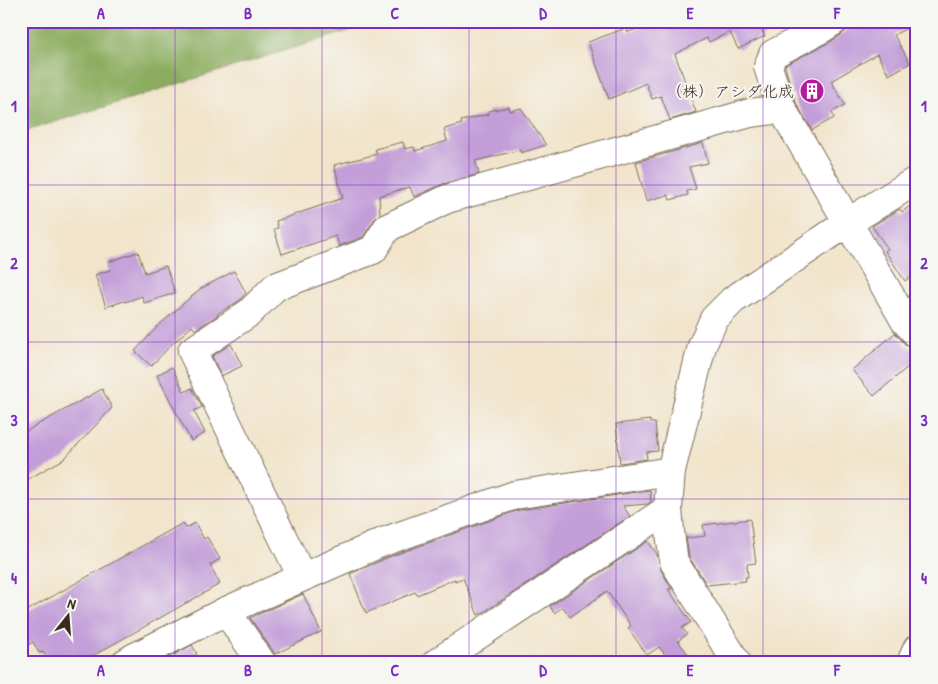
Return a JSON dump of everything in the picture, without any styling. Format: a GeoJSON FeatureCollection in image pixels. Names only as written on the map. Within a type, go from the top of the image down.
{"type":"FeatureCollection","features":[{"type":"Feature","properties":{"kind":"street"},"geometry":{"type":"LineString","coordinates":[[834,21],[773,54],[768,67],[782,109],[905,321],[917,334]]}},
{"type":"Feature","properties":{"kind":"street"},"geometry":{"type":"LineString","coordinates":[[302,577],[192,351],[248,314],[275,287],[373,250],[387,228],[447,199],[750,113],[782,109]]}},
{"type":"Feature","properties":{"kind":"street"},"geometry":{"type":"LineString","coordinates":[[737,663],[674,562],[668,509],[671,471],[702,346],[714,319],[733,300],[847,223],[917,180]]}},
{"type":"Feature","properties":{"kind":"street"},"geometry":{"type":"LineString","coordinates":[[125,663],[226,611],[383,542],[515,495],[671,471]]}},
{"type":"Feature","properties":{"kind":"street"},"geometry":{"type":"LineString","coordinates":[[436,663],[668,509]]}},
{"type":"Feature","properties":{"kind":"street"},"geometry":{"type":"LineString","coordinates":[[226,611],[262,663]]}},
{"type":"Feature","properties":{"kind":"street"},"geometry":{"type":"LineString","coordinates":[[911,663],[917,649]]}},
{"type":"Feature","properties":{"kind":"green space"},"geometry":{"type":"Polygon","coordinates":[[[21,21],[370,21],[361,27],[29,130],[21,130],[21,21]]]}},
{"type":"Feature","properties":{"kind":"building"},"geometry":{"type":"Polygon","coordinates":[[[660,21],[759,21],[765,36],[738,49],[730,32],[709,42],[707,38],[675,54],[696,112],[670,120],[661,96],[652,99],[646,83],[609,99],[588,42],[626,28],[628,32],[660,21]]]}},
{"type":"Feature","properties":{"kind":"building"},"geometry":{"type":"Polygon","coordinates":[[[850,21],[917,21],[917,23],[894,35],[910,63],[889,75],[877,54],[831,81],[845,105],[832,112],[834,118],[812,130],[796,103],[785,65],[842,34],[848,29],[850,21]]]}},
{"type":"Feature","properties":{"kind":"building"},"geometry":{"type":"Polygon","coordinates":[[[509,107],[510,111],[521,108],[546,145],[521,153],[520,150],[475,161],[479,174],[443,184],[414,197],[410,187],[379,196],[380,214],[363,237],[339,246],[336,236],[282,254],[274,229],[278,228],[276,221],[343,198],[334,165],[377,154],[375,149],[403,142],[405,149],[414,147],[415,151],[447,141],[444,129],[462,124],[461,121],[489,114],[488,111],[509,107]]]}},
{"type":"Feature","properties":{"kind":"building"},"geometry":{"type":"Polygon","coordinates":[[[703,143],[708,163],[689,167],[696,189],[687,191],[688,195],[670,200],[668,195],[646,201],[636,162],[703,143]]]}},
{"type":"Feature","properties":{"kind":"building"},"geometry":{"type":"Polygon","coordinates":[[[917,201],[917,273],[905,281],[885,251],[888,249],[872,226],[900,209],[902,212],[917,201]]]}},
{"type":"Feature","properties":{"kind":"building"},"geometry":{"type":"Polygon","coordinates":[[[138,252],[145,273],[166,266],[175,293],[144,303],[142,296],[106,307],[95,275],[110,270],[108,262],[138,252]]]}},
{"type":"Feature","properties":{"kind":"building"},"geometry":{"type":"Polygon","coordinates":[[[234,271],[246,293],[239,301],[195,330],[192,326],[151,366],[135,351],[158,326],[200,289],[234,271]]]}},
{"type":"Feature","properties":{"kind":"building"},"geometry":{"type":"Polygon","coordinates":[[[895,333],[917,354],[917,359],[874,396],[852,370],[895,333]]]}},
{"type":"Feature","properties":{"kind":"building"},"geometry":{"type":"Polygon","coordinates":[[[231,344],[242,366],[221,376],[212,356],[231,344]]]}},
{"type":"Feature","properties":{"kind":"building"},"geometry":{"type":"Polygon","coordinates":[[[172,367],[184,392],[192,388],[202,407],[194,411],[205,433],[191,441],[157,375],[172,367]]]}},
{"type":"Feature","properties":{"kind":"building"},"geometry":{"type":"Polygon","coordinates":[[[102,389],[112,408],[64,459],[21,483],[21,434],[102,389]]]}},
{"type":"Feature","properties":{"kind":"building"},"geometry":{"type":"Polygon","coordinates":[[[650,420],[650,423],[655,423],[658,451],[646,452],[647,459],[620,463],[616,424],[650,420]]]}},
{"type":"Feature","properties":{"kind":"building"},"geometry":{"type":"Polygon","coordinates":[[[650,490],[651,502],[648,504],[623,506],[630,516],[478,615],[463,578],[455,581],[455,579],[417,595],[415,592],[366,613],[350,574],[389,557],[519,510],[650,490]]]}},
{"type":"Feature","properties":{"kind":"building"},"geometry":{"type":"Polygon","coordinates":[[[750,519],[756,563],[747,564],[748,577],[745,577],[746,581],[707,585],[689,557],[686,538],[705,536],[703,525],[750,519]]]}},
{"type":"Feature","properties":{"kind":"building"},"geometry":{"type":"Polygon","coordinates":[[[183,523],[186,528],[195,523],[204,539],[207,537],[220,559],[210,565],[220,584],[80,663],[57,663],[53,656],[47,659],[43,652],[39,653],[33,642],[21,649],[21,614],[183,523]]]}},
{"type":"Feature","properties":{"kind":"building"},"geometry":{"type":"Polygon","coordinates":[[[648,541],[657,554],[661,570],[672,589],[668,589],[691,622],[682,628],[687,634],[678,641],[695,663],[672,663],[659,647],[647,655],[628,628],[631,626],[607,591],[570,617],[563,607],[554,613],[550,606],[648,541]]]}},
{"type":"Feature","properties":{"kind":"building"},"geometry":{"type":"Polygon","coordinates":[[[303,594],[321,632],[275,654],[250,618],[303,594]]]}},
{"type":"Feature","properties":{"kind":"building"},"geometry":{"type":"Polygon","coordinates":[[[192,645],[197,654],[181,663],[158,663],[192,645]]]}},
{"type":"Feature","properties":{"kind":"place","name":"（株）アシダ化成"},"geometry":{"type":"Point","coordinates":[812,91]}}]}
